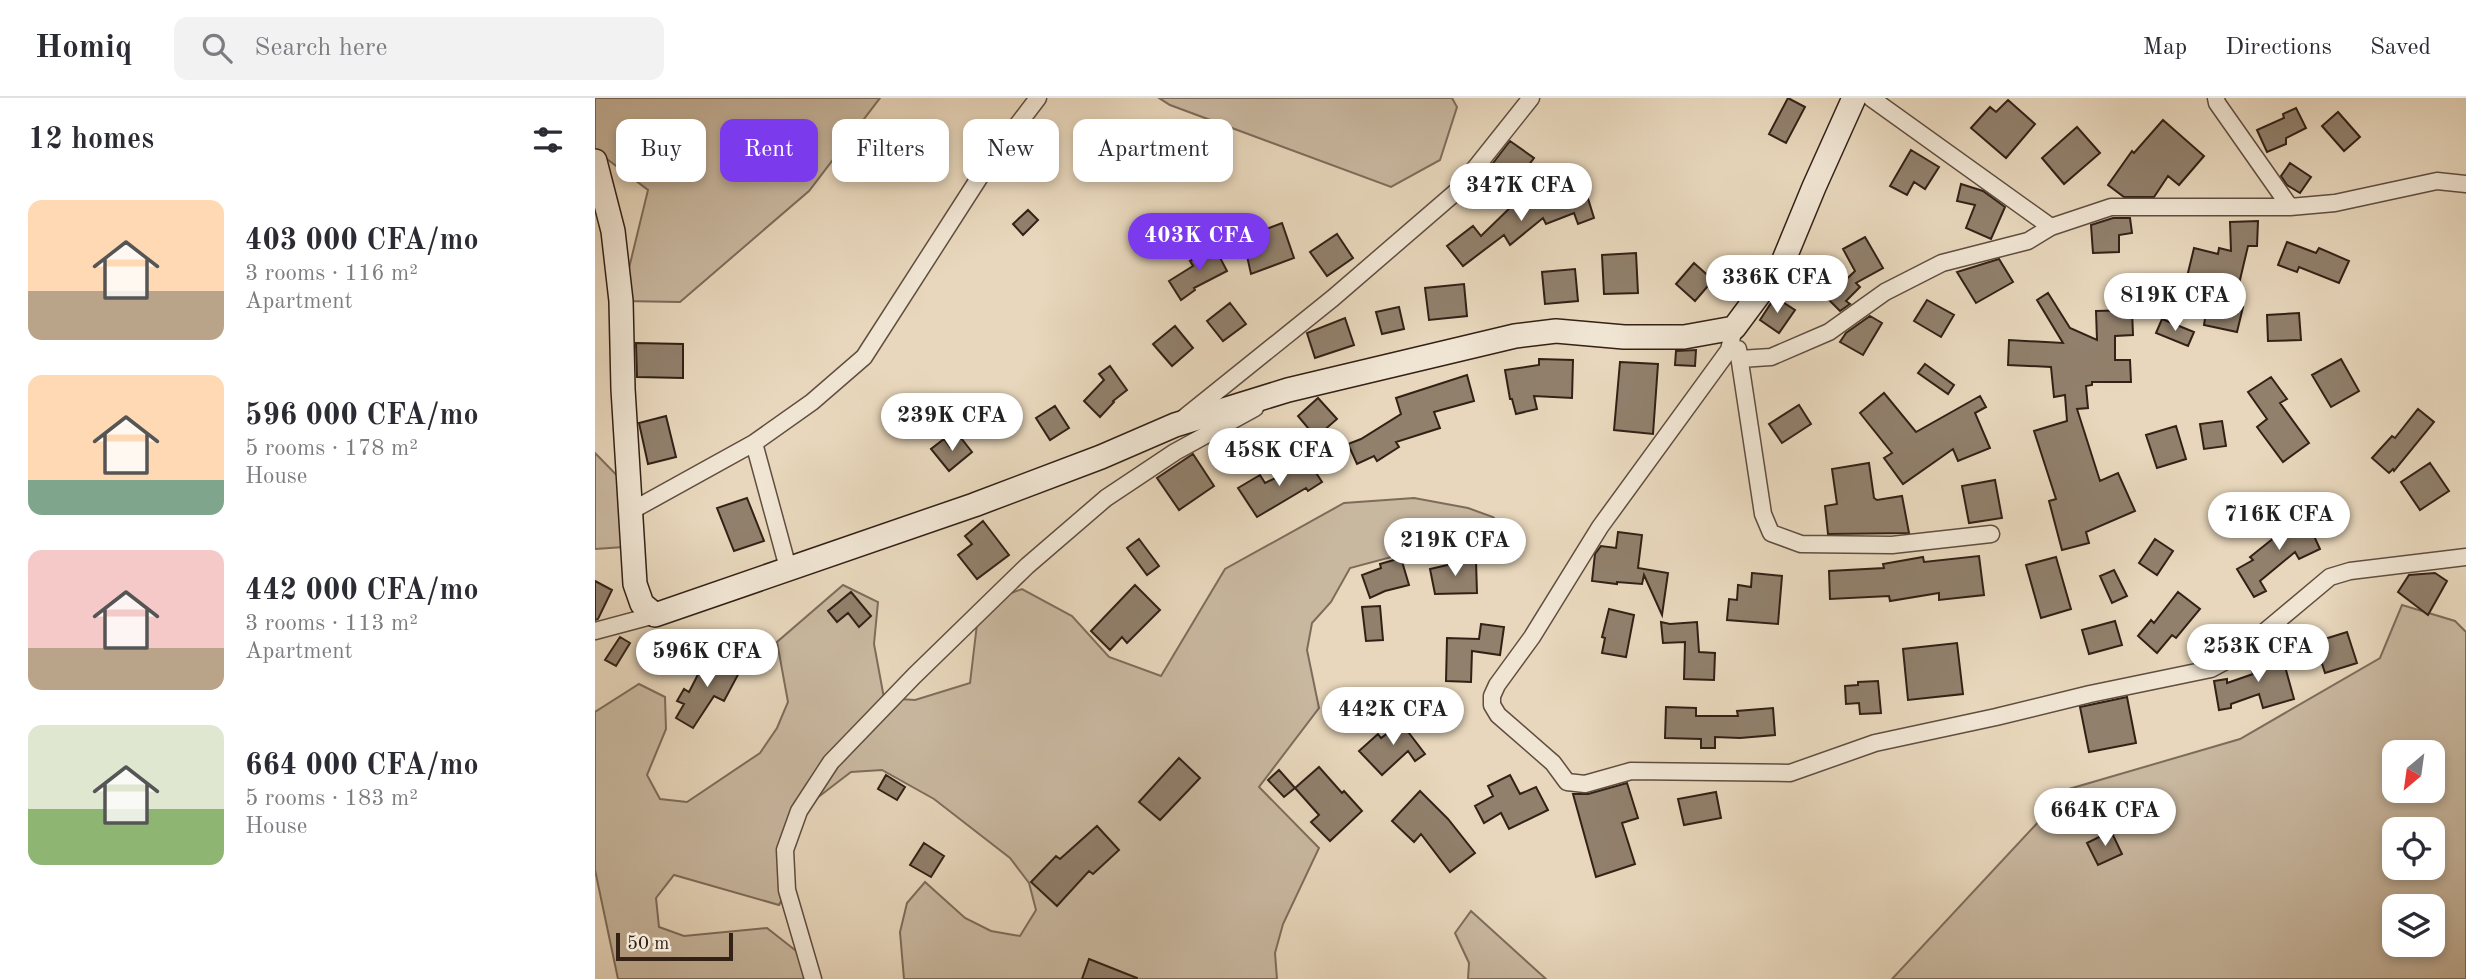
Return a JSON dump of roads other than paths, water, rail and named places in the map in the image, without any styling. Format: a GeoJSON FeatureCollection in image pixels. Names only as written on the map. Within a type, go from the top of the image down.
{"type":"FeatureCollection","features":[{"type":"Feature","properties":{"kind":"main road"},"geometry":{"type":"LineString","coordinates":[[595,161],[613,231],[621,301],[635,584],[642,604],[655,615],[974,505],[1101,457],[1175,425],[1288,390],[1515,336],[1556,331],[1624,337],[1685,337],[1734,328],[1783,262],[1854,98]]}},
{"type":"Feature","properties":{"kind":"street"},"geometry":{"type":"LineString","coordinates":[[631,511],[754,443],[812,402],[864,357],[990,161],[1038,98]]}},
{"type":"Feature","properties":{"kind":"street"},"geometry":{"type":"LineString","coordinates":[[1871,98],[2051,227]]}},
{"type":"Feature","properties":{"kind":"street"},"geometry":{"type":"LineString","coordinates":[[2216,98],[2290,207]]}},
{"type":"Feature","properties":{"kind":"street"},"geometry":{"type":"LineString","coordinates":[[1175,425],[1332,298],[1457,191],[1524,101]]}},
{"type":"Feature","properties":{"kind":"street"},"geometry":{"type":"LineString","coordinates":[[1740,359],[1771,357],[1829,332],[1885,292],[1942,263],[2028,241],[2051,227],[2111,207],[2290,207],[2335,203],[2437,181],[2466,184]]}},
{"type":"Feature","properties":{"kind":"street"},"geometry":{"type":"LineString","coordinates":[[1734,328],[1763,514],[1771,533],[1801,544],[1892,545],[1991,534]]}},
{"type":"Feature","properties":{"kind":"street"},"geometry":{"type":"LineString","coordinates":[[1734,328],[1729,350],[1600,527],[1492,696],[1492,705],[1498,715],[1553,762],[1567,782],[1585,784],[1631,771],[1790,773],[1875,743],[2211,669],[2237,655],[2330,578],[2350,571],[2466,557]]}},
{"type":"Feature","properties":{"kind":"street"},"geometry":{"type":"LineString","coordinates":[[813,979],[787,890],[785,850],[800,811],[831,762],[914,676],[1027,566],[1106,498],[1175,452],[1288,390]]}},
{"type":"Feature","properties":{"kind":"street"},"geometry":{"type":"LineString","coordinates":[[754,443],[788,568]]}},
{"type":"Feature","properties":{"kind":"street"},"geometry":{"type":"LineString","coordinates":[[595,631],[655,615]]}}]}
